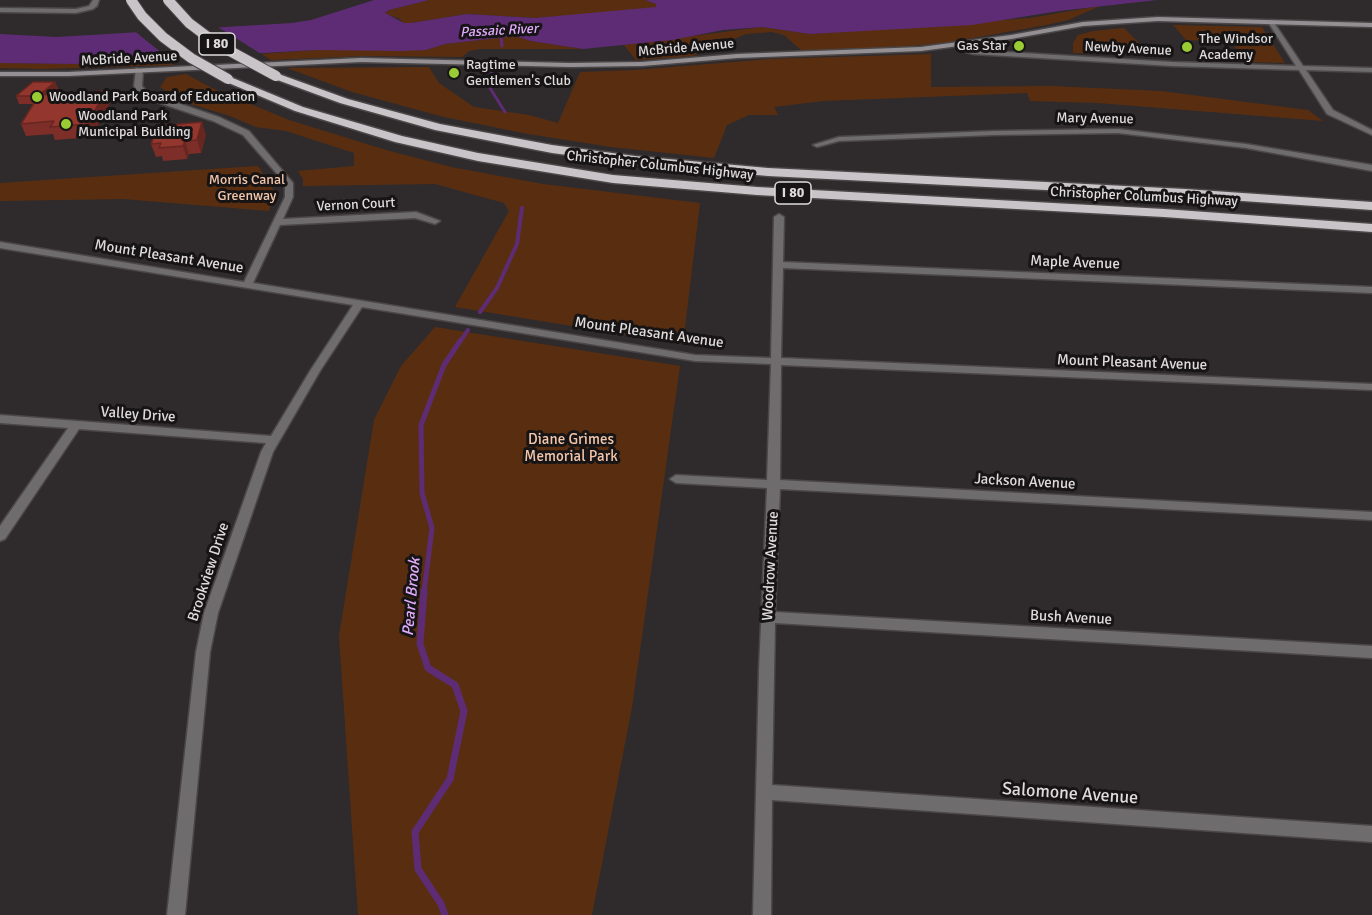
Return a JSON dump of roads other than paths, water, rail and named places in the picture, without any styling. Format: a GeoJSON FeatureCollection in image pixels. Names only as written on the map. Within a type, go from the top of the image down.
{"type":"FeatureCollection","features":[{"type":"Feature","properties":{"kind":"highway","name":"Christopher Columbus Highway"},"geometry":{"type":"LineString","coordinates":[[131,0],[142,16],[162,37],[191,58],[228,79],[299,109],[399,139],[478,157],[613,179],[757,191],[1164,213],[1372,228]]}},
{"type":"Feature","properties":{"kind":"highway","name":"Christopher Columbus Highway"},"geometry":{"type":"LineString","coordinates":[[168,0],[202,33],[235,55],[276,76],[345,101],[439,127],[552,149],[635,160],[768,172],[1185,193],[1372,207]]}},
{"type":"Feature","properties":{"kind":"main road","name":"McBride Avenue"},"geometry":{"type":"LineString","coordinates":[[0,74],[68,74],[371,60],[614,65],[737,56],[921,49],[1100,22],[1167,19],[1372,25]]}},
{"type":"Feature","properties":{"kind":"street"},"geometry":{"type":"LineString","coordinates":[[0,10],[76,11],[91,8],[97,3],[96,0]]}},
{"type":"Feature","properties":{"kind":"street"},"geometry":{"type":"LineString","coordinates":[[1271,21],[1327,109],[1342,120],[1372,133]]}},
{"type":"Feature","properties":{"kind":"street","name":"Newby Avenue"},"geometry":{"type":"LineString","coordinates":[[956,45],[973,52],[1172,64],[1372,70]]}},
{"type":"Feature","properties":{"kind":"street"},"geometry":{"type":"LineString","coordinates":[[139,70],[138,86],[145,95],[227,123],[246,133],[256,141],[289,183],[289,197],[247,285]]}},
{"type":"Feature","properties":{"kind":"street"},"geometry":{"type":"LineString","coordinates":[[1342,120],[1372,122]]}},
{"type":"Feature","properties":{"kind":"street","name":"Mary Avenue"},"geometry":{"type":"LineString","coordinates":[[816,145],[850,138],[1118,131],[1246,146],[1372,168]]}},
{"type":"Feature","properties":{"kind":"street","name":"Vernon Court"},"geometry":{"type":"LineString","coordinates":[[277,222],[416,215],[435,221]]}},
{"type":"Feature","properties":{"kind":"street","name":"Woodrow Avenue"},"geometry":{"type":"LineString","coordinates":[[762,915],[779,217]]}},
{"type":"Feature","properties":{"kind":"street","name":"Mount Pleasant Avenue"},"geometry":{"type":"LineString","coordinates":[[0,245],[686,357],[1372,387]]}},
{"type":"Feature","properties":{"kind":"street","name":"Maple Avenue"},"geometry":{"type":"LineString","coordinates":[[777,265],[1372,290]]}},
{"type":"Feature","properties":{"kind":"street","name":"Brookview Drive"},"geometry":{"type":"LineString","coordinates":[[176,915],[203,652],[211,614],[267,452],[315,371],[360,303]]}},
{"type":"Feature","properties":{"kind":"street","name":"Valley Drive"},"geometry":{"type":"LineString","coordinates":[[0,420],[274,440]]}},
{"type":"Feature","properties":{"kind":"street"},"geometry":{"type":"LineString","coordinates":[[0,536],[76,425]]}},
{"type":"Feature","properties":{"kind":"street","name":"Jackson Avenue"},"geometry":{"type":"LineString","coordinates":[[676,479],[1372,516]]}},
{"type":"Feature","properties":{"kind":"street","name":"Bush Avenue"},"geometry":{"type":"LineString","coordinates":[[768,617],[1372,652]]}},
{"type":"Feature","properties":{"kind":"street","name":"Salomone Avenue"},"geometry":{"type":"LineString","coordinates":[[765,792],[1372,834]]}},
{"type":"Feature","properties":{"kind":"water","name":"Passaic River"},"geometry":{"type":"Polygon","coordinates":[[[374,0],[429,0],[385,13],[404,23],[411,23],[467,14],[535,18],[656,7],[656,4],[645,0],[1157,0],[1059,11],[972,25],[810,34],[762,27],[723,30],[672,40],[583,49],[531,41],[515,36],[445,44],[426,50],[316,50],[74,64],[0,63],[0,34],[57,37],[292,23],[311,20],[374,0]]]}},
{"type":"Feature","properties":{"kind":"waterway","name":"Pearl Brook"},"geometry":{"type":"LineString","coordinates":[[501,37],[502,46]]}},
{"type":"Feature","properties":{"kind":"waterway","name":"Pearl Brook"},"geometry":{"type":"LineString","coordinates":[[491,71],[490,88],[505,112]]}},
{"type":"Feature","properties":{"kind":"waterway","name":"Pearl Brook"},"geometry":{"type":"LineString","coordinates":[[480,312],[497,288],[517,244],[522,208]]}},
{"type":"Feature","properties":{"kind":"waterway","name":"Pearl Brook"},"geometry":{"type":"LineString","coordinates":[[459,343],[468,330]]}},
{"type":"Feature","properties":{"kind":"waterway","name":"Pearl Brook"},"geometry":{"type":"LineString","coordinates":[[424,592],[432,528],[422,493],[421,425],[444,365],[460,341]]}},
{"type":"Feature","properties":{"kind":"waterway","name":"Pearl Brook"},"geometry":{"type":"LineString","coordinates":[[424,591],[420,644],[428,668],[455,685],[464,711],[450,779],[415,832],[418,869],[441,904],[445,915]]}},
{"type":"Feature","properties":{"kind":"place","name":"Gas Star"},"geometry":{"type":"Point","coordinates":[1019,46]}},
{"type":"Feature","properties":{"kind":"place","name":"The Windsor Academy"},"geometry":{"type":"Point","coordinates":[1187,47]}},
{"type":"Feature","properties":{"kind":"place","name":"Ragtime Gentlemen's Club"},"geometry":{"type":"Point","coordinates":[454,73]}},
{"type":"Feature","properties":{"kind":"place","name":"Woodland Park Board of Education"},"geometry":{"type":"Point","coordinates":[37,97]}},
{"type":"Feature","properties":{"kind":"place","name":"Woodland Park Municipal Building"},"geometry":{"type":"Point","coordinates":[66,124]}},
{"type":"Feature","properties":{"kind":"park label","name":"Morris Canal Greenway"},"geometry":{"type":"Point","coordinates":[247,188]}},
{"type":"Feature","properties":{"kind":"park label","name":"Diane Grimes Memorial Park"},"geometry":{"type":"Point","coordinates":[571,448]}}]}
